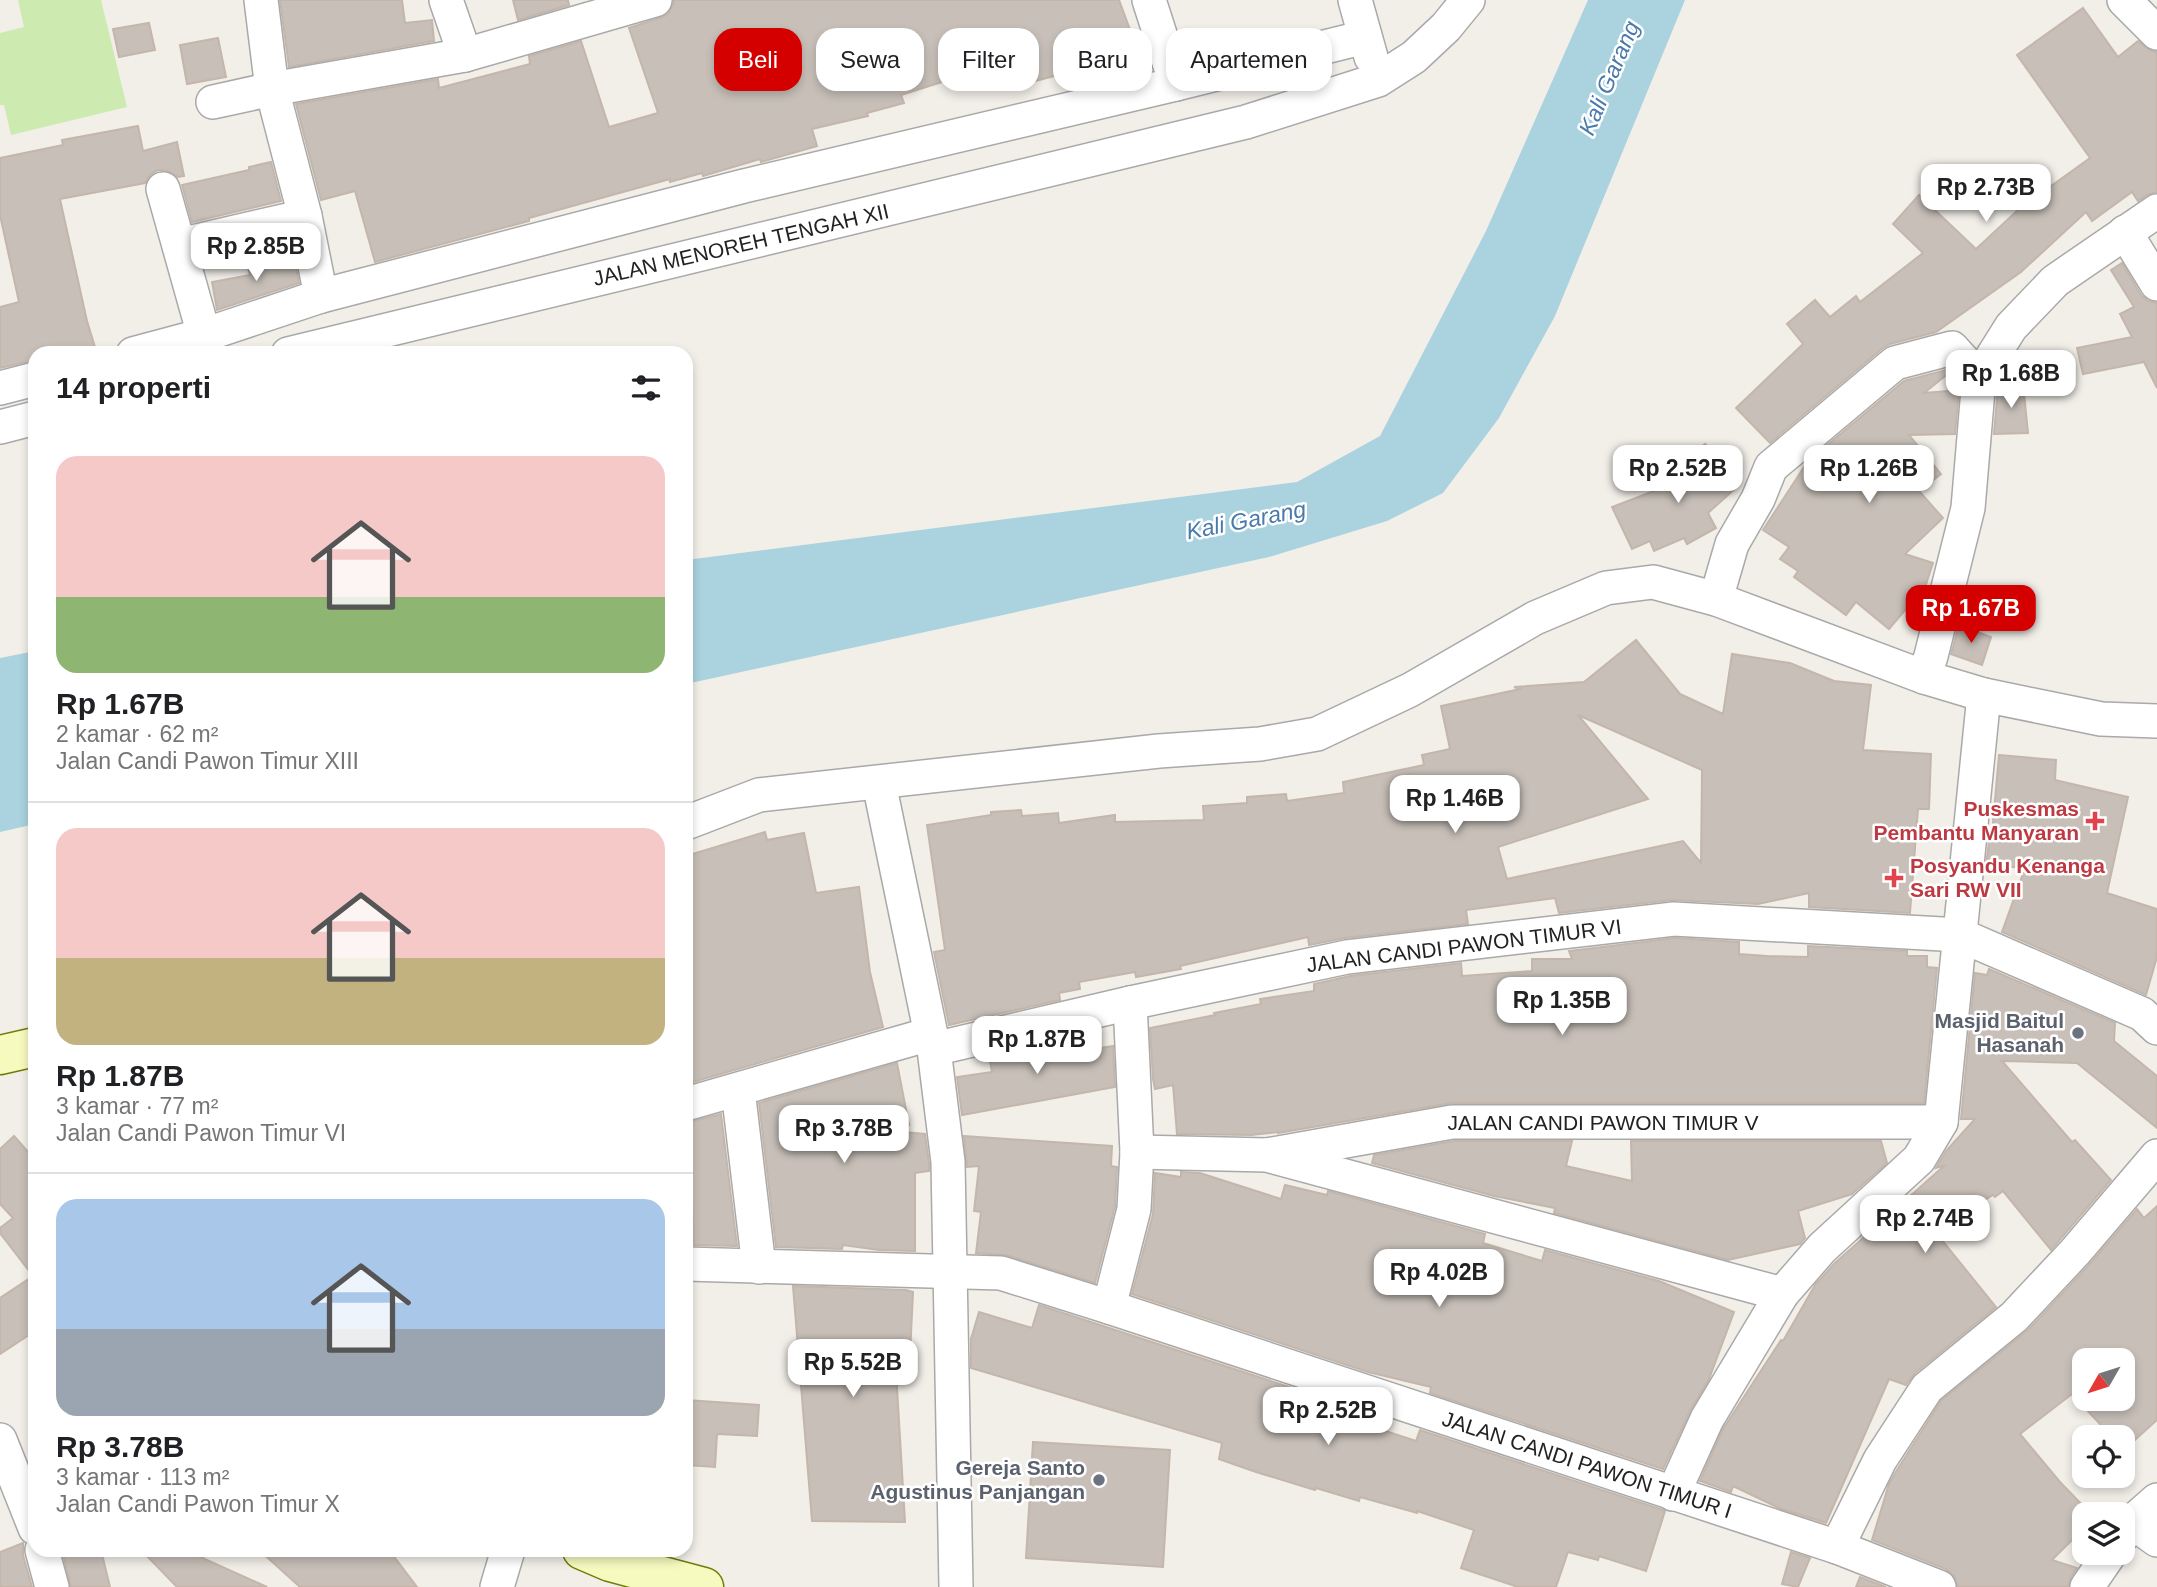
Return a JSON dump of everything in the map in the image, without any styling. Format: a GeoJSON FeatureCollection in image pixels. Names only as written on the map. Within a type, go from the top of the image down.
{"type":"FeatureCollection","features":[{"type":"Feature","properties":{"kind":"main road"},"geometry":{"type":"LineString","coordinates":[[0,1055],[28,1049]]}},
{"type":"Feature","properties":{"kind":"main road"},"geometry":{"type":"LineString","coordinates":[[600,1566],[704,1587]]}},
{"type":"Feature","properties":{"kind":"street"},"geometry":{"type":"LineString","coordinates":[[261,0],[272,89],[305,216],[321,296]]}},
{"type":"Feature","properties":{"kind":"street"},"geometry":{"type":"LineString","coordinates":[[446,0],[464,55]]}},
{"type":"Feature","properties":{"kind":"street"},"geometry":{"type":"LineString","coordinates":[[213,102],[464,55],[655,0]]}},
{"type":"Feature","properties":{"kind":"street"},"geometry":{"type":"LineString","coordinates":[[1149,0],[1166,53]]}},
{"type":"Feature","properties":{"kind":"street"},"geometry":{"type":"LineString","coordinates":[[1355,0],[1378,80]]}},
{"type":"Feature","properties":{"kind":"street","name":"JALAN MENOREH TENGAH XII"},"geometry":{"type":"LineString","coordinates":[[321,346],[1246,122],[1378,80],[1414,57],[1446,27],[1468,0]]}},
{"type":"Feature","properties":{"kind":"street"},"geometry":{"type":"LineString","coordinates":[[2124,0],[2157,33]]}},
{"type":"Feature","properties":{"kind":"street"},"geometry":{"type":"LineString","coordinates":[[1332,45],[1365,37]]}},
{"type":"Feature","properties":{"kind":"street"},"geometry":{"type":"LineString","coordinates":[[163,346],[321,296],[744,186],[1166,86]]}},
{"type":"Feature","properties":{"kind":"street"},"geometry":{"type":"LineString","coordinates":[[163,189],[204,335]]}},
{"type":"Feature","properties":{"kind":"street"},"geometry":{"type":"LineString","coordinates":[[1924,677],[1968,508],[1979,378],[2011,327],[2055,281],[2157,211]]}},
{"type":"Feature","properties":{"kind":"street"},"geometry":{"type":"LineString","coordinates":[[179,245],[305,216]]}},
{"type":"Feature","properties":{"kind":"street"},"geometry":{"type":"LineString","coordinates":[[2124,232],[2157,284]]}},
{"type":"Feature","properties":{"kind":"street"},"geometry":{"type":"LineString","coordinates":[[1716,600],[1732,544],[1758,499],[1771,467],[1895,363],[1952,348],[1979,378]]}},
{"type":"Feature","properties":{"kind":"street"},"geometry":{"type":"LineString","coordinates":[[0,388],[28,381]]}},
{"type":"Feature","properties":{"kind":"street"},"geometry":{"type":"LineString","coordinates":[[0,427],[28,420]]}},
{"type":"Feature","properties":{"kind":"street"},"geometry":{"type":"LineString","coordinates":[[693,820],[759,795],[1159,751],[1261,744],[1317,734],[1410,690],[1535,618],[1606,587],[1653,582],[1716,600],[1924,677],[1984,695],[2101,719],[2157,721]]}},
{"type":"Feature","properties":{"kind":"street"},"geometry":{"type":"LineString","coordinates":[[1673,1494],[1707,1419],[1782,1294],[1822,1248],[1919,1159],[1941,1122],[1984,695]]}},
{"type":"Feature","properties":{"kind":"street"},"geometry":{"type":"LineString","coordinates":[[879,783],[932,1042],[948,1162],[956,1587]]}},
{"type":"Feature","properties":{"kind":"street","name":"JALAN CANDI PAWON TIMUR VI"},"geometry":{"type":"LineString","coordinates":[[693,1102],[932,1042],[1347,957],[1674,919],[1960,935]]}},
{"type":"Feature","properties":{"kind":"street"},"geometry":{"type":"LineString","coordinates":[[1960,935],[2152,1019]]}},
{"type":"Feature","properties":{"kind":"street"},"geometry":{"type":"LineString","coordinates":[[1110,1307],[1134,1209],[1137,1152],[1130,1003]]}},
{"type":"Feature","properties":{"kind":"street"},"geometry":{"type":"LineString","coordinates":[[738,1090],[759,1267]]}},
{"type":"Feature","properties":{"kind":"street","name":"JALAN CANDI PAWON TIMUR V"},"geometry":{"type":"LineString","coordinates":[[1267,1155],[1452,1122],[1941,1122]]}},
{"type":"Feature","properties":{"kind":"street"},"geometry":{"type":"LineString","coordinates":[[1137,1152],[1267,1155],[1782,1294]]}},
{"type":"Feature","properties":{"kind":"street"},"geometry":{"type":"LineString","coordinates":[[1837,1547],[1880,1460],[1927,1388],[2014,1317],[2075,1252],[2157,1156]]}},
{"type":"Feature","properties":{"kind":"street","name":"JALAN CANDI PAWON TIMUR I"},"geometry":{"type":"LineString","coordinates":[[693,1265],[1001,1273],[1837,1547],[1939,1587]]}},
{"type":"Feature","properties":{"kind":"street"},"geometry":{"type":"LineString","coordinates":[[0,1440],[28,1510]]}},
{"type":"Feature","properties":{"kind":"street"},"geometry":{"type":"LineString","coordinates":[[2137,1532],[2157,1500]]}},
{"type":"Feature","properties":{"kind":"street"},"geometry":{"type":"LineString","coordinates":[[44,1557],[52,1587]]}},
{"type":"Feature","properties":{"kind":"street"},"geometry":{"type":"LineString","coordinates":[[497,1587],[506,1557]]}},
{"type":"Feature","properties":{"kind":"street"},"geometry":{"type":"LineString","coordinates":[[2087,1587],[2102,1565]]}},
{"type":"Feature","properties":{"kind":"green space"},"geometry":{"type":"Polygon","coordinates":[[[18,0],[101,0],[127,107],[11,135],[4,105],[0,105],[0,33],[24,27],[18,0]]]}},
{"type":"Feature","properties":{"kind":"water","name":"Kali Garang"},"geometry":{"type":"Polygon","coordinates":[[[1588,0],[1685,0],[1555,316],[1499,418],[1443,493],[1387,521],[1269,557],[693,682],[693,559],[1297,482],[1380,436],[1486,231],[1588,0]]]}},
{"type":"Feature","properties":{"kind":"water"},"geometry":{"type":"Polygon","coordinates":[[[28,652],[28,826],[0,832],[0,658],[28,652]]]}},
{"type":"Feature","properties":{"kind":"building"},"geometry":{"type":"Polygon","coordinates":[[[280,0],[402,0],[405,23],[432,20],[434,41],[289,67],[280,0]]]}},
{"type":"Feature","properties":{"kind":"building"},"geometry":{"type":"Polygon","coordinates":[[[513,0],[568,0],[569,5],[518,20],[513,0]]]}},
{"type":"Feature","properties":{"kind":"building"},"geometry":{"type":"Polygon","coordinates":[[[674,0],[1119,0],[1129,28],[1053,28],[1053,76],[1039,80],[1039,28],[938,28],[938,83],[924,88],[924,28],[816,28],[816,91],[914,91],[901,95],[904,103],[867,113],[868,116],[812,129],[817,146],[703,176],[702,173],[670,182],[670,179],[529,218],[529,221],[375,262],[355,191],[321,200],[296,104],[438,79],[439,88],[530,64],[529,56],[581,41],[609,127],[658,113],[629,28],[668,14],[674,0]]]}},
{"type":"Feature","properties":{"kind":"building"},"geometry":{"type":"Polygon","coordinates":[[[2083,8],[2118,57],[2138,41],[2151,51],[2157,52],[2157,192],[2138,201],[2132,192],[2092,221],[2086,212],[2021,272],[1936,332],[1883,348],[1770,443],[1736,408],[1803,344],[1787,324],[1815,300],[1830,317],[1856,296],[1860,302],[1923,253],[1893,224],[1919,195],[1976,249],[2019,209],[2090,158],[2017,55],[2083,8]]]}},
{"type":"Feature","properties":{"kind":"building"},"geometry":{"type":"Polygon","coordinates":[[[149,23],[155,50],[119,57],[113,29],[149,23]]]}},
{"type":"Feature","properties":{"kind":"building"},"geometry":{"type":"Polygon","coordinates":[[[218,38],[226,77],[187,84],[180,45],[218,38]]]}},
{"type":"Feature","properties":{"kind":"building"},"geometry":{"type":"Polygon","coordinates":[[[138,126],[143,151],[177,142],[184,176],[178,177],[168,171],[158,170],[150,175],[145,183],[60,199],[95,346],[28,346],[28,362],[0,368],[0,307],[19,302],[0,215],[0,158],[63,145],[62,140],[138,126]]]}},
{"type":"Feature","properties":{"kind":"building"},"geometry":{"type":"Polygon","coordinates":[[[271,162],[281,201],[192,222],[182,185],[249,170],[249,167],[271,162]]]}},
{"type":"Feature","properties":{"kind":"building"},"geometry":{"type":"Polygon","coordinates":[[[294,257],[299,283],[217,310],[212,282],[250,275],[248,267],[294,257]]]}},
{"type":"Feature","properties":{"kind":"building"},"geometry":{"type":"Polygon","coordinates":[[[2122,263],[2141,295],[2148,301],[2157,303],[2157,388],[2144,362],[2083,374],[2077,348],[2132,337],[2120,314],[2134,307],[2111,270],[2122,263]]]}},
{"type":"Feature","properties":{"kind":"building"},"geometry":{"type":"Polygon","coordinates":[[[1946,370],[1949,373],[1924,393],[1959,390],[1955,434],[1909,435],[1941,474],[1919,491],[1943,518],[1905,554],[1933,563],[1919,606],[1911,603],[1889,629],[1856,602],[1846,615],[1794,577],[1798,571],[1780,559],[1789,547],[1763,530],[1808,461],[1904,381],[1946,370]]]}},
{"type":"Feature","properties":{"kind":"building"},"geometry":{"type":"Polygon","coordinates":[[[2023,383],[2028,433],[1994,434],[1998,386],[2023,383]]]}},
{"type":"Feature","properties":{"kind":"building"},"geometry":{"type":"Polygon","coordinates":[[[1705,444],[1723,466],[1721,468],[1738,486],[1708,513],[1716,528],[1687,544],[1684,538],[1654,551],[1650,541],[1632,549],[1612,507],[1693,476],[1682,464],[1705,444]]]}},
{"type":"Feature","properties":{"kind":"building"},"geometry":{"type":"Polygon","coordinates":[[[1959,625],[1991,637],[1982,665],[1951,654],[1959,625]]]}},
{"type":"Feature","properties":{"kind":"building"},"geometry":{"type":"Polygon","coordinates":[[[1636,640],[1680,694],[1723,714],[1732,654],[1790,663],[1834,681],[1871,685],[1863,750],[1931,754],[1929,809],[1918,809],[1910,913],[1809,907],[1809,893],[1758,904],[1672,900],[1559,913],[1555,898],[1466,910],[1468,924],[1345,938],[1309,945],[1308,937],[1180,966],[1181,969],[1136,977],[1135,972],[1079,982],[1080,989],[1059,993],[1060,1000],[949,1025],[934,952],[945,950],[927,825],[991,815],[991,812],[1021,810],[1022,816],[1058,813],[1059,823],[1115,815],[1115,822],[1204,820],[1203,806],[1247,803],[1247,797],[1286,794],[1287,801],[1344,793],[1343,782],[1424,765],[1422,755],[1450,749],[1441,706],[1520,689],[1514,687],[1584,682],[1636,640]],[[1578,715],[1648,799],[1498,847],[1507,879],[1683,841],[1701,863],[1702,770],[1578,715]]]}},
{"type":"Feature","properties":{"kind":"building"},"geometry":{"type":"Polygon","coordinates":[[[1999,755],[2056,760],[2055,780],[2128,797],[2107,893],[2157,909],[2157,957],[2146,995],[2002,932],[2025,868],[1986,865],[1992,834],[1999,755]]]}},
{"type":"Feature","properties":{"kind":"building"},"geometry":{"type":"Polygon","coordinates":[[[765,832],[767,840],[804,833],[816,893],[859,887],[870,972],[883,1027],[693,1082],[693,854],[765,832]]]}},
{"type":"Feature","properties":{"kind":"building"},"geometry":{"type":"Polygon","coordinates":[[[1675,938],[1739,942],[1739,954],[1767,956],[1808,957],[1808,946],[1907,951],[1907,956],[1927,956],[1927,967],[1937,968],[1924,1103],[1452,1103],[1278,1133],[1177,1134],[1173,1085],[1155,1089],[1150,1028],[1261,1004],[1260,999],[1314,991],[1314,984],[1350,976],[1461,963],[1462,976],[1532,971],[1532,959],[1572,959],[1569,951],[1675,938]]]}},
{"type":"Feature","properties":{"kind":"building"},"geometry":{"type":"Polygon","coordinates":[[[1989,969],[2115,1023],[2114,1041],[2157,1076],[2157,1128],[2077,1063],[2002,1061],[2072,1142],[2075,1140],[2111,1180],[2051,1250],[2003,1191],[1944,1225],[1949,1232],[1941,1239],[1996,1307],[1915,1373],[1906,1385],[1889,1379],[1826,1523],[1779,1508],[1733,1486],[1731,1492],[1700,1481],[1723,1429],[1781,1340],[1783,1341],[1815,1285],[1835,1263],[1945,1165],[1936,1168],[1946,1151],[1975,1119],[1961,1119],[1975,973],[1987,975],[1989,969]]]}},
{"type":"Feature","properties":{"kind":"building"},"geometry":{"type":"Polygon","coordinates":[[[1068,1037],[1071,1053],[1113,1046],[1115,1087],[962,1115],[957,1077],[992,1072],[989,1056],[1068,1037]]]}},
{"type":"Feature","properties":{"kind":"building"},"geometry":{"type":"Polygon","coordinates":[[[897,1063],[909,1125],[904,1126],[904,1132],[925,1134],[929,1163],[929,1171],[915,1173],[915,1251],[843,1245],[842,1249],[776,1247],[759,1103],[897,1063]]]}},
{"type":"Feature","properties":{"kind":"building"},"geometry":{"type":"Polygon","coordinates":[[[721,1114],[737,1246],[694,1245],[693,1121],[721,1114]]]}},
{"type":"Feature","properties":{"kind":"building"},"geometry":{"type":"Polygon","coordinates":[[[14,1136],[28,1152],[28,1269],[0,1233],[0,1228],[13,1218],[0,1204],[0,1149],[14,1136]]]}},
{"type":"Feature","properties":{"kind":"building"},"geometry":{"type":"Polygon","coordinates":[[[964,1136],[1112,1146],[1111,1166],[1117,1167],[1115,1206],[1095,1283],[1006,1255],[976,1253],[981,1212],[974,1211],[979,1166],[967,1167],[964,1136]]]}},
{"type":"Feature","properties":{"kind":"building"},"geometry":{"type":"Polygon","coordinates":[[[1454,1141],[1572,1141],[1566,1166],[1632,1181],[1631,1141],[1881,1141],[1887,1163],[1852,1194],[1798,1211],[1805,1238],[1800,1244],[1728,1260],[1554,1213],[1555,1208],[1494,1196],[1372,1163],[1374,1155],[1454,1141]]]}},
{"type":"Feature","properties":{"kind":"building"},"geometry":{"type":"Polygon","coordinates":[[[1181,1172],[1200,1173],[1281,1199],[1285,1185],[1327,1195],[1328,1191],[1485,1234],[1483,1243],[1542,1261],[1545,1250],[1659,1281],[1734,1312],[1709,1379],[1690,1411],[1663,1469],[1430,1393],[1431,1387],[1368,1372],[1132,1294],[1153,1214],[1155,1173],[1181,1177],[1181,1172]]]}},
{"type":"Feature","properties":{"kind":"building"},"geometry":{"type":"Polygon","coordinates":[[[2157,1206],[2157,1420],[2135,1440],[2135,1425],[2101,1425],[2088,1411],[2135,1411],[2135,1348],[2072,1348],[2072,1394],[2020,1434],[2079,1502],[2072,1502],[2072,1540],[2052,1560],[2077,1568],[2068,1587],[1958,1587],[1954,1576],[1946,1569],[1872,1540],[1889,1484],[1941,1401],[2028,1330],[2137,1209],[2144,1218],[2157,1206]]]}},
{"type":"Feature","properties":{"kind":"building"},"geometry":{"type":"Polygon","coordinates":[[[28,1279],[28,1336],[0,1354],[0,1298],[28,1279]]]}},
{"type":"Feature","properties":{"kind":"building"},"geometry":{"type":"Polygon","coordinates":[[[793,1286],[913,1292],[910,1355],[895,1354],[905,1522],[812,1521],[793,1286]]]}},
{"type":"Feature","properties":{"kind":"building"},"geometry":{"type":"Polygon","coordinates":[[[1039,1305],[1344,1405],[1340,1416],[1416,1441],[1420,1430],[1663,1510],[1665,1511],[1646,1571],[1599,1556],[1598,1560],[1568,1552],[1556,1587],[1518,1587],[1461,1568],[1474,1530],[1417,1511],[1360,1497],[1359,1501],[1256,1472],[1219,1459],[1222,1443],[971,1368],[971,1339],[979,1312],[1032,1328],[1039,1305]]]}},
{"type":"Feature","properties":{"kind":"building"},"geometry":{"type":"Polygon","coordinates":[[[693,1400],[759,1405],[757,1436],[717,1434],[715,1467],[693,1465],[693,1400]]]}},
{"type":"Feature","properties":{"kind":"building","name":"Gereja Santo Agustinus Panjangan"},"geometry":{"type":"Polygon","coordinates":[[[1033,1442],[1170,1450],[1163,1567],[1026,1558],[1033,1442]]]}},
{"type":"Feature","properties":{"kind":"building"},"geometry":{"type":"Polygon","coordinates":[[[23,1543],[23,1555],[32,1587],[0,1587],[0,1552],[23,1543]]]}},
{"type":"Feature","properties":{"kind":"building"},"geometry":{"type":"Polygon","coordinates":[[[1791,1552],[1810,1558],[1798,1587],[1782,1584],[1791,1552]]]}},
{"type":"Feature","properties":{"kind":"building"},"geometry":{"type":"Polygon","coordinates":[[[64,1557],[103,1557],[110,1587],[71,1587],[64,1557]]]}},
{"type":"Feature","properties":{"kind":"building"},"geometry":{"type":"Polygon","coordinates":[[[148,1557],[201,1557],[267,1587],[177,1587],[148,1557]]]}},
{"type":"Feature","properties":{"kind":"building"},"geometry":{"type":"Polygon","coordinates":[[[267,1557],[394,1557],[417,1587],[300,1587],[267,1557]]]}},
{"type":"Feature","properties":{"kind":"building"},"geometry":{"type":"Polygon","coordinates":[[[1860,1577],[1886,1587],[1856,1587],[1860,1577]]]}},
{"type":"Feature","properties":{"kind":"place","name":"Puskesmas Pembantu Manyaran"},"geometry":{"type":"Point","coordinates":[2095,821]}},
{"type":"Feature","properties":{"kind":"place","name":"Posyandu Kenanga Sari RW VII"},"geometry":{"type":"Point","coordinates":[1894,878]}},
{"type":"Feature","properties":{"kind":"place","name":"Masjid Baitul Hasanah"},"geometry":{"type":"Point","coordinates":[2078,1033]}},
{"type":"Feature","properties":{"kind":"place","name":"Gereja Santo Agustinus Panjangan"},"geometry":{"type":"Point","coordinates":[1099,1480]}}]}
